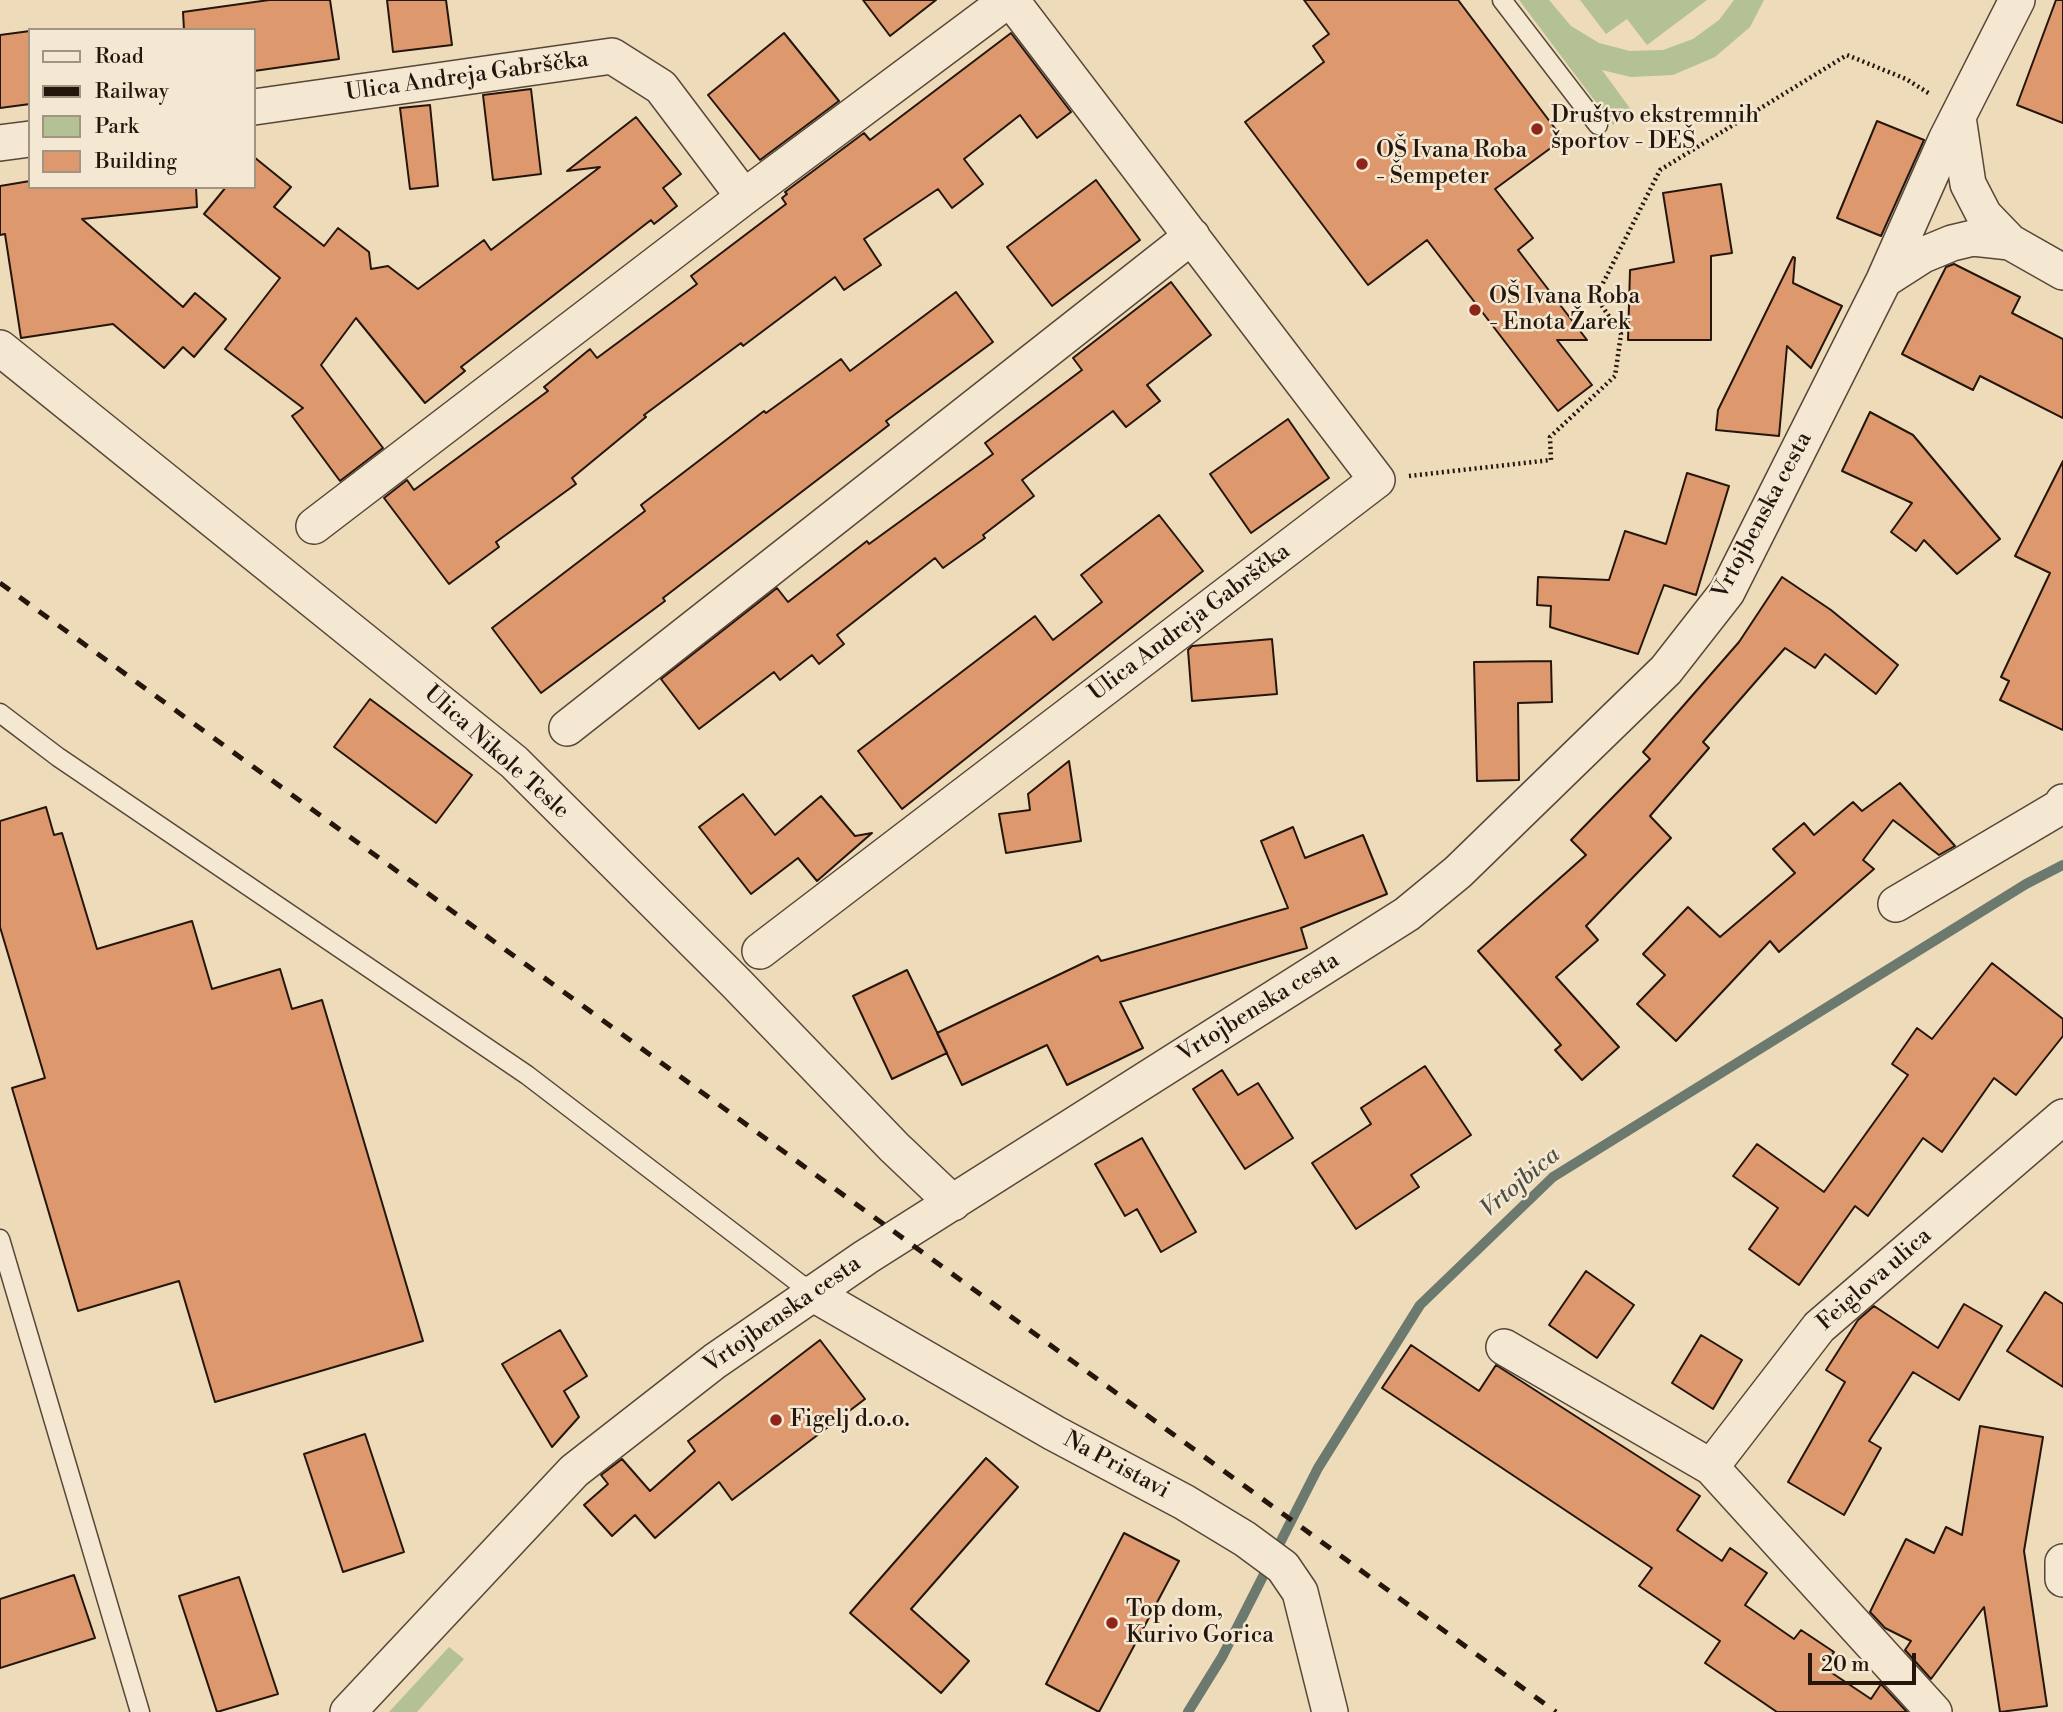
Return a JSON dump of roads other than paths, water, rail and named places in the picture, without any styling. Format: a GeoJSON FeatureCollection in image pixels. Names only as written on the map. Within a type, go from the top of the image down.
{"type":"FeatureCollection","features":[{"type":"Feature","properties":{"kind":"street"},"geometry":{"type":"LineString","coordinates":[[314,526],[744,197],[1010,0],[1192,236],[567,728]]}},
{"type":"Feature","properties":{"kind":"street","name":"Vrtojbenska cesta"},"geometry":{"type":"LineString","coordinates":[[348,1712],[574,1471],[715,1361],[812,1293],[1407,914],[1458,872],[1598,739],[1666,670],[1727,592],[1884,280],[1959,115],[2017,0]]}},
{"type":"Feature","properties":{"kind":"street","name":"Ulica Andreja Gabrščka"},"geometry":{"type":"LineString","coordinates":[[256,107],[612,57],[661,87],[744,197]]}},
{"type":"Feature","properties":{"kind":"street"},"geometry":{"type":"LineString","coordinates":[[1959,115],[1960,149],[1973,195],[1984,215],[2010,242],[2063,272]]}},
{"type":"Feature","properties":{"kind":"street"},"geometry":{"type":"LineString","coordinates":[[0,143],[28,139]]}},
{"type":"Feature","properties":{"kind":"street","name":"Ulica Andreja Gabrščka"},"geometry":{"type":"LineString","coordinates":[[760,951],[1377,480],[1192,236]]}},
{"type":"Feature","properties":{"kind":"street"},"geometry":{"type":"LineString","coordinates":[[1884,280],[1923,255],[1952,243],[1973,238],[2010,242]]}},
{"type":"Feature","properties":{"kind":"street","name":"Ulica Nikole Tesle"},"geometry":{"type":"LineString","coordinates":[[0,348],[514,762],[737,984],[894,1147],[953,1203]]}},
{"type":"Feature","properties":{"kind":"street"},"geometry":{"type":"LineString","coordinates":[[1896,904],[2060,807],[2063,802]]}},
{"type":"Feature","properties":{"kind":"street","name":"Feiglova ulica"},"geometry":{"type":"LineString","coordinates":[[1711,1467],[1819,1327],[2063,1117]]}},
{"type":"Feature","properties":{"kind":"street","name":"Na Pristavi"},"geometry":{"type":"LineString","coordinates":[[812,1293],[1245,1539],[1283,1567],[1300,1592],[1330,1712]]}},
{"type":"Feature","properties":{"kind":"street"},"geometry":{"type":"LineString","coordinates":[[1504,1346],[1711,1467],[1934,1712]]}},
{"type":"Feature","properties":{"kind":"street"},"geometry":{"type":"LineString","coordinates":[[2063,1562],[2063,1579]]}},
{"type":"Feature","properties":{"kind":"lane"},"geometry":{"type":"LineString","coordinates":[[1502,0],[1598,125]]}},
{"type":"Feature","properties":{"kind":"lane"},"geometry":{"type":"LineString","coordinates":[[0,713],[58,757],[527,1075],[812,1293]]}},
{"type":"Feature","properties":{"kind":"lane"},"geometry":{"type":"LineString","coordinates":[[0,1239],[140,1712]]}},
{"type":"Feature","properties":{"kind":"waterway","name":"Vrtojbica"},"geometry":{"type":"LineString","coordinates":[[1188,1712],[1222,1657],[1318,1468],[1420,1305],[1553,1177],[2026,884],[2063,865]]}},
{"type":"Feature","properties":{"kind":"railway"},"geometry":{"type":"LineString","coordinates":[[0,583],[1556,1712]]}},
{"type":"Feature","properties":{"kind":"place","name":"Društvo ekstremnih športov - DEŠ"},"geometry":{"type":"Point","coordinates":[1537,129]}},
{"type":"Feature","properties":{"kind":"place","name":"OŠ Ivana Roba - Šempeter"},"geometry":{"type":"Point","coordinates":[1362,164]}},
{"type":"Feature","properties":{"kind":"place","name":"OŠ Ivana Roba - Enota Žarek"},"geometry":{"type":"Point","coordinates":[1475,310]}},
{"type":"Feature","properties":{"kind":"place","name":"Figelj d.o.o."},"geometry":{"type":"Point","coordinates":[776,1420]}},
{"type":"Feature","properties":{"kind":"place","name":"Top dom, Kurivo Gorica"},"geometry":{"type":"Point","coordinates":[1112,1623]}}]}
